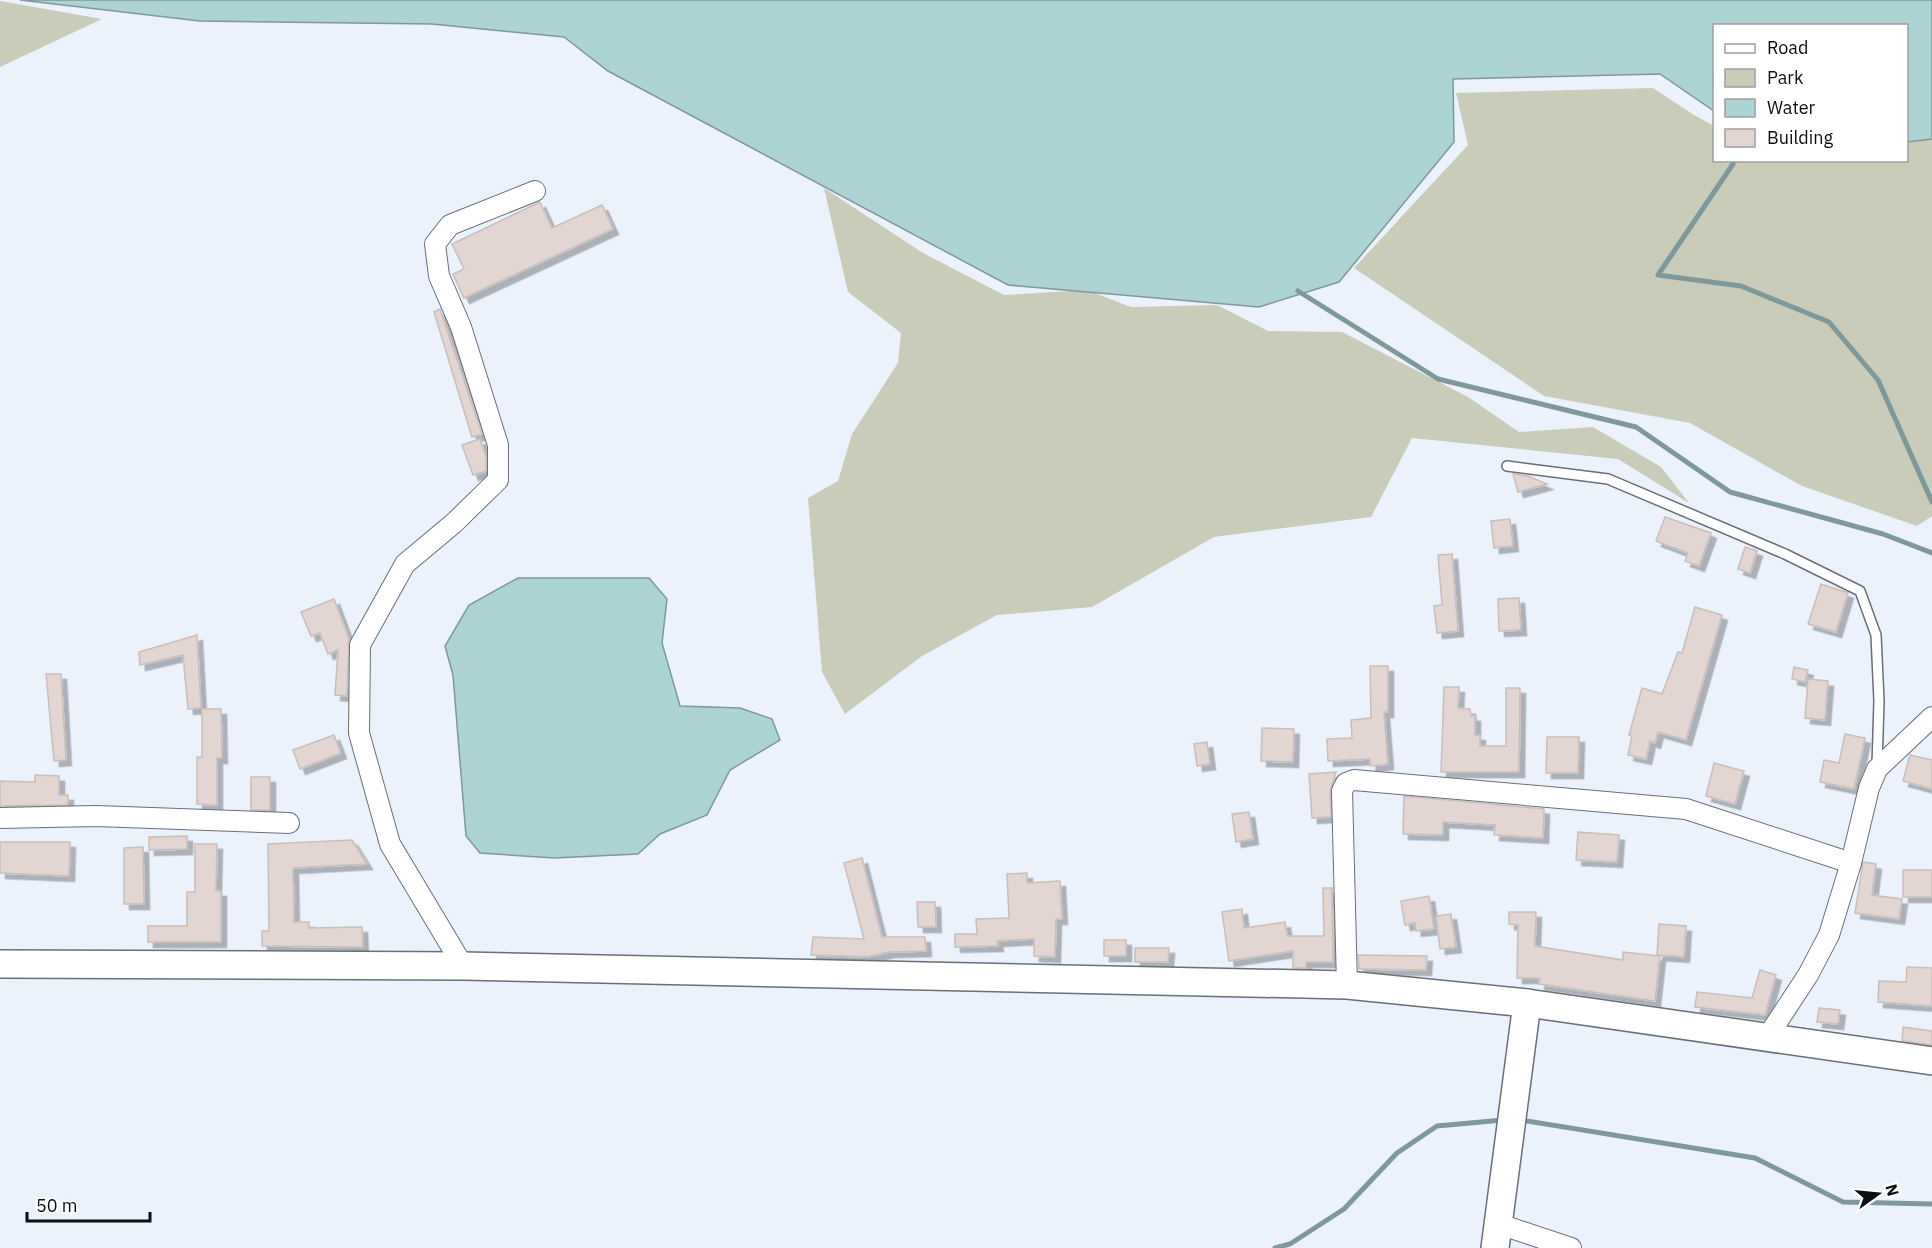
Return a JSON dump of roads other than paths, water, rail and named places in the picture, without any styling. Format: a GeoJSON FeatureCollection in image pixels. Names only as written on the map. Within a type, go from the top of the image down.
{"type":"FeatureCollection","features":[{"type":"Feature","properties":{"kind":"main road"},"geometry":{"type":"LineString","coordinates":[[0,964],[463,966],[1347,985],[1527,1003],[1932,1061]]}},
{"type":"Feature","properties":{"kind":"main road"},"geometry":{"type":"LineString","coordinates":[[1497,1236],[1527,1003]]}},
{"type":"Feature","properties":{"kind":"street"},"geometry":{"type":"LineString","coordinates":[[463,966],[390,844],[359,733],[360,645],[405,564],[454,524],[498,480],[498,445],[461,327],[439,276],[435,244],[450,225],[535,190]]}},
{"type":"Feature","properties":{"kind":"street"},"geometry":{"type":"LineString","coordinates":[[1768,1036],[1808,975],[1829,935],[1851,863],[1869,788],[1877,769],[1932,717]]}},
{"type":"Feature","properties":{"kind":"street"},"geometry":{"type":"LineString","coordinates":[[1347,985],[1342,791],[1346,783],[1354,780],[1686,808],[1851,863]]}},
{"type":"Feature","properties":{"kind":"street"},"geometry":{"type":"LineString","coordinates":[[0,818],[96,816],[289,823]]}},
{"type":"Feature","properties":{"kind":"street"},"geometry":{"type":"LineString","coordinates":[[1497,1236],[1571,1248]]}},
{"type":"Feature","properties":{"kind":"lane"},"geometry":{"type":"LineString","coordinates":[[1507,466],[1608,479],[1785,554],[1860,591],[1876,634],[1879,701],[1877,769]]}},
{"type":"Feature","properties":{"kind":"water"},"geometry":{"type":"Polygon","coordinates":[[[20,0],[1932,0],[1932,139],[1908,142],[1908,24],[1713,24],[1713,110],[1660,74],[1453,79],[1454,142],[1339,282],[1259,307],[1008,285],[608,71],[564,37],[432,24],[200,21],[20,0]]]}},
{"type":"Feature","properties":{"kind":"water"},"geometry":{"type":"Polygon","coordinates":[[[518,578],[649,578],[667,599],[662,643],[680,706],[740,708],[772,719],[780,740],[730,770],[707,815],[660,834],[638,854],[554,858],[480,853],[466,836],[453,675],[445,646],[469,605],[518,578]]]}},
{"type":"Feature","properties":{"kind":"waterway"},"geometry":{"type":"LineString","coordinates":[[1733,162],[1658,275],[1741,286],[1829,322],[1878,380],[1932,502]]}},
{"type":"Feature","properties":{"kind":"waterway"},"geometry":{"type":"LineString","coordinates":[[1298,291],[1438,379],[1636,427],[1730,492],[1883,534],[1932,553]]}},
{"type":"Feature","properties":{"kind":"waterway"},"geometry":{"type":"LineString","coordinates":[[1275,1248],[1290,1244],[1344,1209],[1397,1153],[1437,1126],[1503,1120]]}},
{"type":"Feature","properties":{"kind":"waterway"},"geometry":{"type":"LineString","coordinates":[[1521,1120],[1755,1158],[1843,1202],[1932,1204]]}}]}
